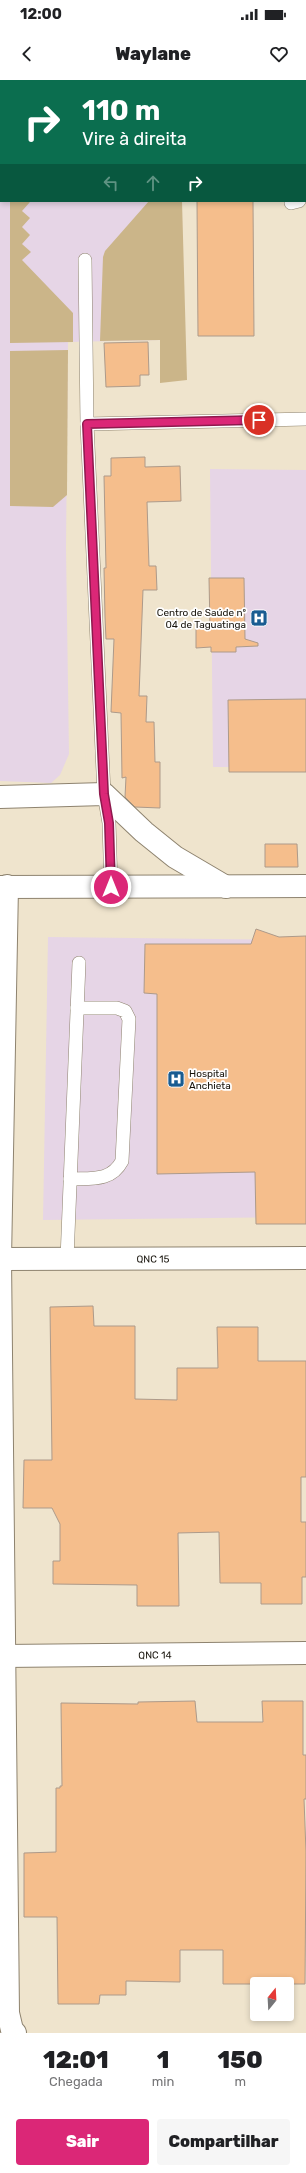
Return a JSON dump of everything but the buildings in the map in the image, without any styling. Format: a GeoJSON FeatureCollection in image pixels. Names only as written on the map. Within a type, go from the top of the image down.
{"type":"FeatureCollection","features":[{"type":"Feature","properties":{"kind":"street"},"geometry":{"type":"LineString","coordinates":[[0,797],[104,794],[144,832],[175,857],[227,888]]}},
{"type":"Feature","properties":{"kind":"street"},"geometry":{"type":"LineString","coordinates":[[15,2033],[12,2030],[8,2012],[3,1656],[0,1259],[3,886],[227,888],[306,886]]}},
{"type":"Feature","properties":{"kind":"street","name":"QNC 15"},"geometry":{"type":"LineString","coordinates":[[0,1259],[306,1258]]}},
{"type":"Feature","properties":{"kind":"street","name":"QNC 14"},"geometry":{"type":"LineString","coordinates":[[3,1656],[306,1653]]}},
{"type":"Feature","properties":{"kind":"lane"},"geometry":{"type":"LineString","coordinates":[[85,260],[87,424],[104,794],[109,823],[111,887]]}},
{"type":"Feature","properties":{"kind":"lane"},"geometry":{"type":"LineString","coordinates":[[87,424],[306,419]]}},
{"type":"Feature","properties":{"kind":"lane"},"geometry":{"type":"LineString","coordinates":[[67,1259],[78,963]]}},
{"type":"Feature","properties":{"kind":"lane"},"geometry":{"type":"LineString","coordinates":[[70,1179],[107,1177],[118,1168],[122,1160],[129,1019],[125,1011],[117,1008],[77,1008]]}},
{"type":"Feature","properties":{"kind":"shaded area"},"geometry":{"type":"Polygon","coordinates":[[[0,202],[158,202],[161,340],[68,342],[66,548],[69,754],[60,775],[51,783],[0,781],[0,202]]]}},
{"type":"Feature","properties":{"kind":"shaded area"},"geometry":{"type":"Polygon","coordinates":[[[10,202],[30,202],[22,211],[30,218],[22,227],[30,235],[22,244],[31,252],[22,260],[73,313],[73,342],[10,343],[10,202]]]}},
{"type":"Feature","properties":{"kind":"shaded area"},"geometry":{"type":"Polygon","coordinates":[[[148,202],[182,202],[187,380],[160,383],[160,340],[100,341],[103,257],[105,251],[148,202]]]}},
{"type":"Feature","properties":{"kind":"shaded area"},"geometry":{"type":"Polygon","coordinates":[[[68,350],[67,495],[53,507],[10,506],[10,351],[68,350]]]}},
{"type":"Feature","properties":{"kind":"shaded area","name":"Centro de Saúde nº 04 de Taguatinga"},"geometry":{"type":"Polygon","coordinates":[[[210,469],[306,470],[306,767],[213,767],[210,469]]]}},
{"type":"Feature","properties":{"kind":"shaded area","name":"Hospital Anchieta"},"geometry":{"type":"Polygon","coordinates":[[[48,937],[306,940],[306,1217],[43,1220],[48,937]]]}},
{"type":"Feature","properties":{"kind":"place","name":"Centro de Saúde nº 04 de Taguatinga"},"geometry":{"type":"Point","coordinates":[259,618]}},
{"type":"Feature","properties":{"kind":"place","name":"Hospital Anchieta"},"geometry":{"type":"Point","coordinates":[176,1079]}},
{"type":"Feature","properties":{"kind":"route"},"geometry":{"type":"LineString","coordinates":[[111,887],[111,849],[109,823],[104,794],[87,424],[259,420]]}}]}
